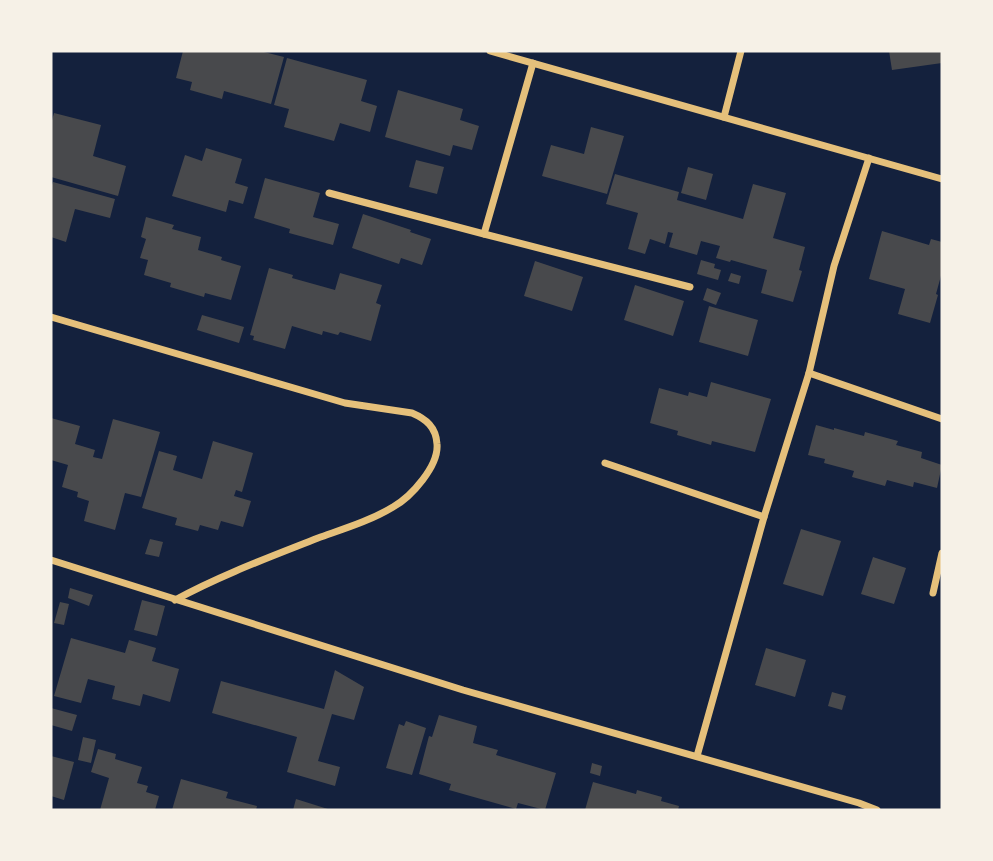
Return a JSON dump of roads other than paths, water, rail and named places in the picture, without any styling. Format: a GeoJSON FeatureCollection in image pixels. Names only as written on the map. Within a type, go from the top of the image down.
{"type":"FeatureCollection","features":[{"type":"Feature","properties":{"kind":"street"},"geometry":{"type":"LineString","coordinates":[[490,51],[942,179]]}},
{"type":"Feature","properties":{"kind":"street"},"geometry":{"type":"LineString","coordinates":[[724,117],[741,51]]}},
{"type":"Feature","properties":{"kind":"street"},"geometry":{"type":"LineString","coordinates":[[484,234],[533,63]]}},
{"type":"Feature","properties":{"kind":"street"},"geometry":{"type":"LineString","coordinates":[[697,756],[764,517],[808,373],[834,266],[869,158]]}},
{"type":"Feature","properties":{"kind":"street"},"geometry":{"type":"LineString","coordinates":[[329,193],[690,287]]}},
{"type":"Feature","properties":{"kind":"street"},"geometry":{"type":"LineString","coordinates":[[51,317],[345,403],[412,413],[422,417],[435,433],[438,447],[424,479],[409,496],[392,508],[222,576],[175,600]]}},
{"type":"Feature","properties":{"kind":"street"},"geometry":{"type":"LineString","coordinates":[[808,373],[942,419]]}},
{"type":"Feature","properties":{"kind":"street"},"geometry":{"type":"LineString","coordinates":[[605,463],[764,517]]}},
{"type":"Feature","properties":{"kind":"street"},"geometry":{"type":"LineString","coordinates":[[933,593],[942,554]]}},
{"type":"Feature","properties":{"kind":"street"},"geometry":{"type":"LineString","coordinates":[[51,560],[463,690],[877,810]]}}]}
